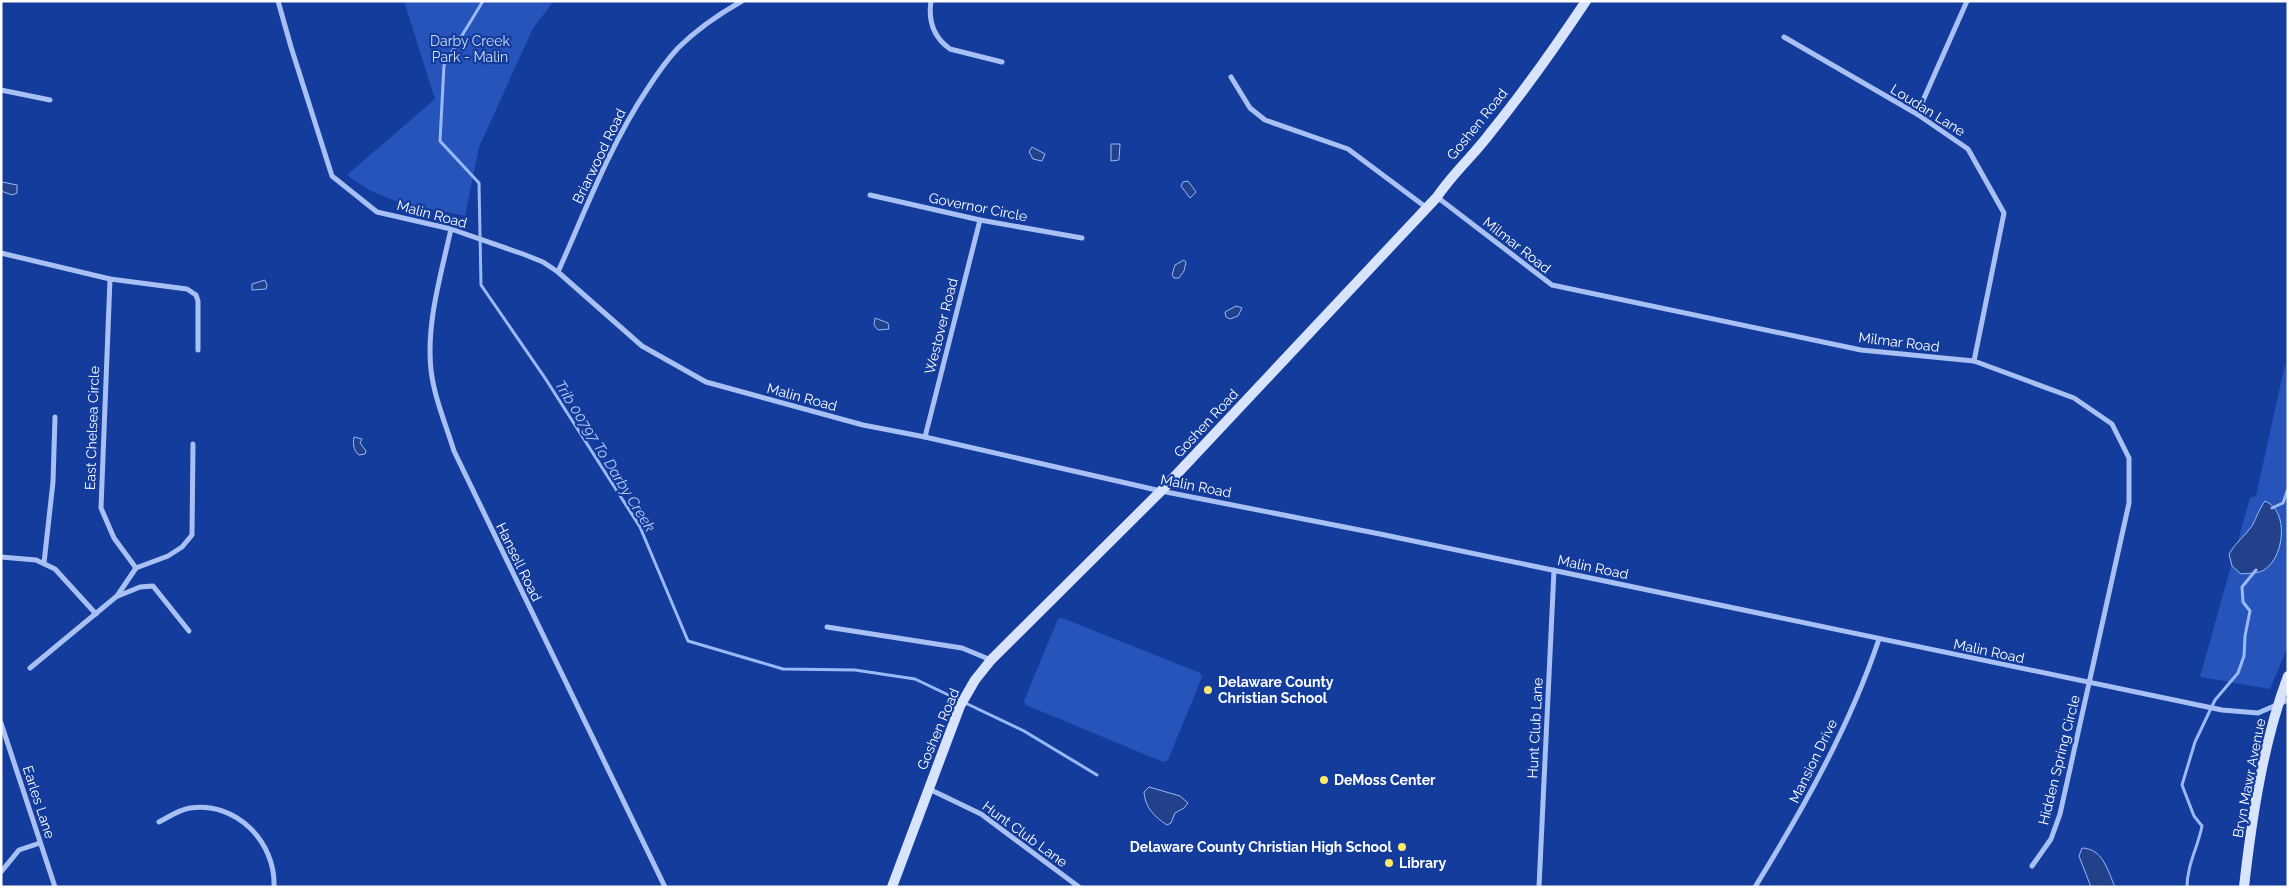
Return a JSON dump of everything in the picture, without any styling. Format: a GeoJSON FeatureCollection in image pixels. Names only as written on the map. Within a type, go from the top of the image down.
{"type":"FeatureCollection","features":[{"type":"Feature","properties":{"kind":"street","name":"Malin Road"},"geometry":{"type":"LineString","coordinates":[[278,1],[332,176],[377,212],[451,229],[543,262],[558,272],[642,346],[706,382],[863,425],[925,437],[1161,491],[1554,570],[2205,707],[2258,713],[2288,700]]}},
{"type":"Feature","properties":{"kind":"street","name":"Briarwood Road"},"geometry":{"type":"LineString","coordinates":[[558,272],[618,136],[661,69],[678,48],[697,31],[718,15],[742,1]]}},
{"type":"Feature","properties":{"kind":"street"},"geometry":{"type":"LineString","coordinates":[[931,1],[930,18],[933,31],[943,44],[950,49],[1002,62]]}},
{"type":"Feature","properties":{"kind":"street","name":"Goshen Road"},"geometry":{"type":"LineString","coordinates":[[892,887],[961,703],[991,660],[1161,491],[1437,197],[1490,133],[1586,1]]}},
{"type":"Feature","properties":{"kind":"street"},"geometry":{"type":"LineString","coordinates":[[1917,114],[1967,1]]}},
{"type":"Feature","properties":{"kind":"street","name":"Loudan Lane"},"geometry":{"type":"LineString","coordinates":[[1784,37],[1917,114],[1968,149],[2004,213],[1974,361]]}},
{"type":"Feature","properties":{"kind":"street"},"geometry":{"type":"LineString","coordinates":[[1231,78],[1250,108],[1265,120],[1348,149],[1427,208]]}},
{"type":"Feature","properties":{"kind":"street"},"geometry":{"type":"LineString","coordinates":[[1,90],[50,100]]}},
{"type":"Feature","properties":{"kind":"street","name":"Governor Circle"},"geometry":{"type":"LineString","coordinates":[[870,195],[980,220],[1082,238]]}},
{"type":"Feature","properties":{"kind":"street","name":"Milmar Road"},"geometry":{"type":"LineString","coordinates":[[1437,197],[1552,285],[1861,350],[1974,361],[2074,398],[2100,414],[2112,424],[2129,458],[2128,503],[2089,683]]}},
{"type":"Feature","properties":{"kind":"street","name":"Westover Road"},"geometry":{"type":"LineString","coordinates":[[925,437],[980,220]]}},
{"type":"Feature","properties":{"kind":"street","name":"Hansell Road"},"geometry":{"type":"LineString","coordinates":[[451,229],[431,322],[430,355],[435,389],[454,452],[665,887]]}},
{"type":"Feature","properties":{"kind":"street"},"geometry":{"type":"LineString","coordinates":[[1,252],[110,278],[179,287],[196,296],[198,301],[198,350]]}},
{"type":"Feature","properties":{"kind":"street","name":"East Chelsea Circle"},"geometry":{"type":"LineString","coordinates":[[110,278],[101,508],[114,538],[136,568]]}},
{"type":"Feature","properties":{"kind":"street"},"geometry":{"type":"LineString","coordinates":[[44,563],[53,482],[55,417]]}},
{"type":"Feature","properties":{"kind":"street"},"geometry":{"type":"LineString","coordinates":[[30,668],[117,596],[136,568],[168,556],[182,547],[192,535],[193,444]]}},
{"type":"Feature","properties":{"kind":"street"},"geometry":{"type":"LineString","coordinates":[[1,557],[36,560],[44,563],[65,578],[96,614]]}},
{"type":"Feature","properties":{"kind":"street","name":"Hunt Club Lane"},"geometry":{"type":"LineString","coordinates":[[1539,887],[1554,570]]}},
{"type":"Feature","properties":{"kind":"street"},"geometry":{"type":"LineString","coordinates":[[117,596],[140,587],[153,586],[189,631]]}},
{"type":"Feature","properties":{"kind":"street"},"geometry":{"type":"LineString","coordinates":[[827,627],[962,648],[991,660]]}},
{"type":"Feature","properties":{"kind":"street","name":"Mansion Drive"},"geometry":{"type":"LineString","coordinates":[[1755,887],[1794,823],[1865,680],[1879,639]]}},
{"type":"Feature","properties":{"kind":"street","name":"Bryn Mawr Avenue"},"geometry":{"type":"LineString","coordinates":[[2244,887],[2256,798],[2277,705],[2288,676]]}},
{"type":"Feature","properties":{"kind":"street","name":"Hidden Spring Circle"},"geometry":{"type":"LineString","coordinates":[[2032,866],[2052,839],[2060,814],[2089,683]]}},
{"type":"Feature","properties":{"kind":"street","name":"Earles Lane"},"geometry":{"type":"LineString","coordinates":[[1,723],[55,887]]}},
{"type":"Feature","properties":{"kind":"street","name":"Hunt Club Lane"},"geometry":{"type":"LineString","coordinates":[[929,789],[981,814],[1079,887]]}},
{"type":"Feature","properties":{"kind":"street"},"geometry":{"type":"LineString","coordinates":[[159,822],[178,812],[203,807],[241,819],[251,827],[266,847],[271,860],[274,887]]}},
{"type":"Feature","properties":{"kind":"street"},"geometry":{"type":"LineString","coordinates":[[2,870],[19,850],[40,843]]}},
{"type":"Feature","properties":{"kind":"green space","name":"Darby Creek Park - Malin"},"geometry":{"type":"Polygon","coordinates":[[[404,1],[554,1],[533,28],[479,147],[465,216],[389,199],[361,185],[347,175],[435,99],[404,1]]]}},
{"type":"Feature","properties":{"kind":"green space"},"geometry":{"type":"Polygon","coordinates":[[[2285,364],[2288,383],[2288,646],[2270,689],[2200,677],[2250,498],[2256,496],[2285,364]]]}},
{"type":"Feature","properties":{"kind":"green space"},"geometry":{"type":"Polygon","coordinates":[[[1062,618],[1200,673],[1202,677],[1168,760],[1163,762],[1026,705],[1024,701],[1058,619],[1062,618]]]}},
{"type":"Feature","properties":{"kind":"shaded area"},"geometry":{"type":"Polygon","coordinates":[[[1111,144],[1120,144],[1119,160],[1111,161],[1111,144]]]}},
{"type":"Feature","properties":{"kind":"shaded area"},"geometry":{"type":"Polygon","coordinates":[[[1032,147],[1045,154],[1042,161],[1033,159],[1029,152],[1032,147]]]}},
{"type":"Feature","properties":{"kind":"shaded area"},"geometry":{"type":"Polygon","coordinates":[[[1188,181],[1196,192],[1190,198],[1181,186],[1183,182],[1188,181]]]}},
{"type":"Feature","properties":{"kind":"shaded area"},"geometry":{"type":"Polygon","coordinates":[[[2,182],[17,185],[17,193],[12,195],[1,191],[2,182]]]}},
{"type":"Feature","properties":{"kind":"shaded area"},"geometry":{"type":"Polygon","coordinates":[[[1184,260],[1186,262],[1184,271],[1179,278],[1174,278],[1172,275],[1175,265],[1184,260]]]}},
{"type":"Feature","properties":{"kind":"shaded area"},"geometry":{"type":"Polygon","coordinates":[[[265,280],[266,289],[252,290],[252,284],[265,280]]]}},
{"type":"Feature","properties":{"kind":"shaded area"},"geometry":{"type":"Polygon","coordinates":[[[1236,306],[1242,308],[1238,316],[1230,319],[1226,317],[1225,312],[1236,306]]]}},
{"type":"Feature","properties":{"kind":"shaded area"},"geometry":{"type":"Polygon","coordinates":[[[875,318],[888,323],[889,329],[878,330],[874,325],[875,318]]]}},
{"type":"Feature","properties":{"kind":"shaded area"},"geometry":{"type":"Polygon","coordinates":[[[354,437],[362,439],[360,443],[366,451],[365,454],[359,455],[356,451],[354,437]]]}},
{"type":"Feature","properties":{"kind":"shaded area"},"geometry":{"type":"Polygon","coordinates":[[[2265,501],[2273,506],[2278,514],[2281,523],[2280,545],[2271,564],[2264,570],[2256,573],[2241,574],[2232,566],[2229,554],[2252,526],[2265,501]]]}},
{"type":"Feature","properties":{"kind":"shaded area"},"geometry":{"type":"Polygon","coordinates":[[[1149,787],[1180,796],[1188,803],[1184,808],[1175,813],[1171,823],[1167,825],[1163,822],[1146,803],[1144,792],[1149,787]]]}},
{"type":"Feature","properties":{"kind":"shaded area"},"geometry":{"type":"Polygon","coordinates":[[[2082,848],[2089,849],[2100,856],[2107,867],[2115,887],[2091,887],[2079,856],[2082,848]]]}},
{"type":"Feature","properties":{"kind":"waterway","name":"Trib 00797 To Darby Creek"},"geometry":{"type":"LineString","coordinates":[[483,1],[444,65],[440,141],[479,183],[481,285],[545,378],[640,527],[688,641],[783,669],[855,670],[915,679],[1024,731],[1097,775]]}},
{"type":"Feature","properties":{"kind":"waterway"},"geometry":{"type":"LineString","coordinates":[[2272,508],[2283,503],[2288,489]]}},
{"type":"Feature","properties":{"kind":"waterway"},"geometry":{"type":"LineString","coordinates":[[2187,887],[2187,879],[2202,826],[2194,816],[2182,785],[2195,742],[2215,700],[2238,673],[2244,656],[2245,636],[2250,611],[2243,602],[2242,587],[2256,570]]}},
{"type":"Feature","properties":{"kind":"place","name":"Delaware County Christian School"},"geometry":{"type":"Point","coordinates":[1208,690]}},
{"type":"Feature","properties":{"kind":"place","name":"DeMoss Center"},"geometry":{"type":"Point","coordinates":[1324,780]}},
{"type":"Feature","properties":{"kind":"place","name":"Delaware County Christian High School"},"geometry":{"type":"Point","coordinates":[1402,847]}},
{"type":"Feature","properties":{"kind":"place","name":"Library"},"geometry":{"type":"Point","coordinates":[1389,863]}}]}
